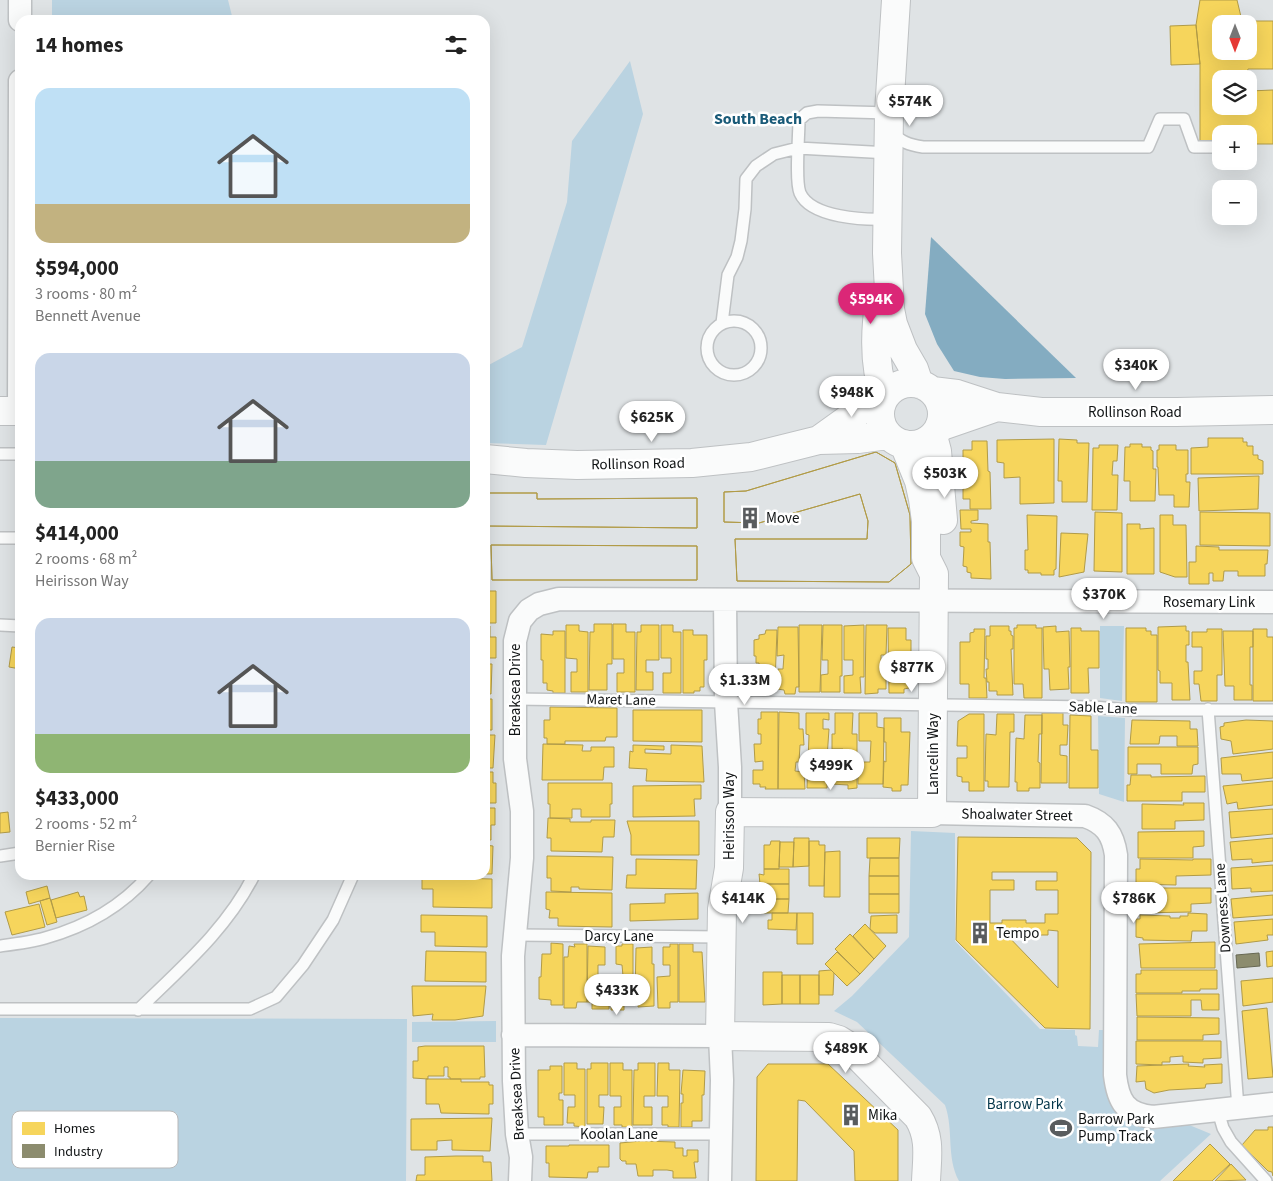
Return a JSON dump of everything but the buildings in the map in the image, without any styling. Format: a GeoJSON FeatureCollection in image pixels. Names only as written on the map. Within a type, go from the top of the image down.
{"type":"FeatureCollection","features":[{"type":"Feature","properties":{"kind":"street"},"geometry":{"type":"LineString","coordinates":[[20,0],[20,15]]}},
{"type":"Feature","properties":{"kind":"street"},"geometry":{"type":"LineString","coordinates":[[887,253],[876,326],[878,379],[884,399],[880,419],[883,428],[896,440],[914,445],[924,442],[936,432],[942,418],[938,399],[925,388],[903,350],[890,310],[887,253],[889,131],[896,0]]}},
{"type":"Feature","properties":{"kind":"street"},"geometry":{"type":"LineString","coordinates":[[13,411],[15,317]]}},
{"type":"Feature","properties":{"kind":"street"},"geometry":{"type":"LineString","coordinates":[[884,399],[892,390],[900,385],[925,388]]}},
{"type":"Feature","properties":{"kind":"street","name":"Rollinson Road"},"geometry":{"type":"LineString","coordinates":[[925,388],[957,394],[997,407],[1041,412],[1273,410]]}},
{"type":"Feature","properties":{"kind":"street","name":"Rollinson Road"},"geometry":{"type":"LineString","coordinates":[[819,440],[865,407],[884,399]]}},
{"type":"Feature","properties":{"kind":"street","name":"Rollinson Road"},"geometry":{"type":"LineString","coordinates":[[936,432],[997,407]]}},
{"type":"Feature","properties":{"kind":"street","name":"Lancelin Way"},"geometry":{"type":"LineString","coordinates":[[934,587],[942,562],[943,524],[936,432]]}},
{"type":"Feature","properties":{"kind":"street","name":"Rollinson Road"},"geometry":{"type":"LineString","coordinates":[[490,459],[577,465],[692,463],[751,457],[819,440],[896,440]]}},
{"type":"Feature","properties":{"kind":"street","name":"Lancelin Way"},"geometry":{"type":"LineString","coordinates":[[896,440],[919,481],[926,521],[926,558],[934,587],[932,813]]}},
{"type":"Feature","properties":{"kind":"street","name":"Breaksea Drive"},"geometry":{"type":"LineString","coordinates":[[520,1181],[521,1157],[517,1134],[513,956],[522,858],[522,811],[515,759],[515,641],[520,621],[529,610],[539,604],[560,599],[725,600],[934,587]]}},
{"type":"Feature","properties":{"kind":"street","name":"Rosemary Link"},"geometry":{"type":"LineString","coordinates":[[934,587],[1273,602]]}},
{"type":"Feature","properties":{"kind":"street","name":"Heirisson Way"},"geometry":{"type":"LineString","coordinates":[[720,1181],[722,909],[729,868],[730,812],[725,600]]}},
{"type":"Feature","properties":{"kind":"street","name":"Shoalwater Street"},"geometry":{"type":"LineString","coordinates":[[730,812],[1085,816],[1101,823],[1107,829],[1114,845],[1116,856],[1114,1075],[1119,1098],[1130,1111],[1146,1116],[1273,1104]]}},
{"type":"Feature","properties":{"kind":"street"},"geometry":{"type":"LineString","coordinates":[[514,1035],[829,1037],[839,1040],[847,1045],[918,1117],[924,1126],[927,1134],[926,1181]]}},
{"type":"Feature","properties":{"kind":"lane"},"geometry":{"type":"LineString","coordinates":[[888,219],[862,220],[844,217],[812,206],[800,193],[798,176],[799,120],[806,113],[818,111],[889,131],[904,142],[923,147],[1148,147],[1160,119],[1184,119],[1194,147],[1212,147]]}},
{"type":"Feature","properties":{"kind":"lane"},"geometry":{"type":"LineString","coordinates":[[722,323],[739,321],[754,328],[759,335],[762,344],[759,360],[746,372],[737,375],[719,370],[708,356],[707,346],[709,337],[714,329],[722,323],[728,275],[737,257],[741,241],[746,209],[746,179],[756,166],[774,154],[889,131]]}},
{"type":"Feature","properties":{"kind":"lane"},"geometry":{"type":"LineString","coordinates":[[0,454],[15,454]]}},
{"type":"Feature","properties":{"kind":"lane"},"geometry":{"type":"LineString","coordinates":[[0,538],[15,538]]}},
{"type":"Feature","properties":{"kind":"lane"},"geometry":{"type":"LineString","coordinates":[[0,625],[15,626]]}},
{"type":"Feature","properties":{"kind":"lane","name":"Maret Lane"},"geometry":{"type":"LineString","coordinates":[[515,699],[933,705]]}},
{"type":"Feature","properties":{"kind":"lane","name":"Sable Lane"},"geometry":{"type":"LineString","coordinates":[[933,705],[1093,707],[1130,710],[1273,710]]}},
{"type":"Feature","properties":{"kind":"lane","name":"Downess Lane"},"geometry":{"type":"LineString","coordinates":[[1208,709],[1228,1109],[1223,1128],[1231,1142],[1266,1181]]}},
{"type":"Feature","properties":{"kind":"lane"},"geometry":{"type":"LineString","coordinates":[[0,856],[15,854]]}},
{"type":"Feature","properties":{"kind":"lane"},"geometry":{"type":"LineString","coordinates":[[0,946],[45,938],[93,920],[135,891],[145,880]]}},
{"type":"Feature","properties":{"kind":"lane"},"geometry":{"type":"LineString","coordinates":[[138,1010],[218,930],[239,903],[251,880]]}},
{"type":"Feature","properties":{"kind":"lane"},"geometry":{"type":"LineString","coordinates":[[0,1010],[250,1009],[276,997],[303,964],[333,920],[351,880]]}},
{"type":"Feature","properties":{"kind":"lane","name":"Darcy Lane"},"geometry":{"type":"LineString","coordinates":[[515,935],[722,937]]}},
{"type":"Feature","properties":{"kind":"lane","name":"Koolan Lane"},"geometry":{"type":"LineString","coordinates":[[517,1134],[720,1134]]}},
{"type":"Feature","properties":{"kind":"green space"},"geometry":{"type":"Polygon","coordinates":[[[52,0],[228,0],[232,15],[52,15],[52,0]]]}},
{"type":"Feature","properties":{"kind":"green space"},"geometry":{"type":"Polygon","coordinates":[[[630,61],[643,114],[546,445],[490,443],[490,364],[522,347],[567,202],[572,141],[630,61]]]}},
{"type":"Feature","properties":{"kind":"green space"},"geometry":{"type":"Polygon","coordinates":[[[1100,626],[1124,626],[1122,701],[1100,698],[1100,626]]]}},
{"type":"Feature","properties":{"kind":"green space"},"geometry":{"type":"Polygon","coordinates":[[[1098,716],[1125,718],[1124,802],[1099,794],[1098,716]]]}},
{"type":"Feature","properties":{"kind":"green space","name":"Barrow Park"},"geometry":{"type":"Polygon","coordinates":[[[911,831],[955,833],[955,941],[1040,1029],[1075,1030],[1078,1046],[1098,1047],[1099,1030],[1105,1030],[1107,1091],[1211,1134],[1160,1181],[959,1181],[951,1153],[948,1114],[945,1105],[857,1022],[834,1011],[852,996],[909,937],[911,831]]]}},
{"type":"Feature","properties":{"kind":"green space"},"geometry":{"type":"Polygon","coordinates":[[[0,1018],[407,1019],[406,1181],[0,1181],[0,1018]]]}},
{"type":"Feature","properties":{"kind":"green space"},"geometry":{"type":"Polygon","coordinates":[[[496,1021],[496,1042],[412,1042],[412,1022],[496,1021]]]}},
{"type":"Feature","properties":{"kind":"shaded area"},"geometry":{"type":"Polygon","coordinates":[[[931,237],[1076,378],[1005,379],[980,377],[954,371],[937,344],[925,314],[931,237]]]}},
{"type":"Feature","properties":{"kind":"place","name":"Move"},"geometry":{"type":"Point","coordinates":[750,518]}},
{"type":"Feature","properties":{"kind":"place","name":"Tempo"},"geometry":{"type":"Point","coordinates":[980,933]}},
{"type":"Feature","properties":{"kind":"place","name":"Mika"},"geometry":{"type":"Point","coordinates":[851,1115]}},
{"type":"Feature","properties":{"kind":"place","name":"Barrow Park Pump Track"},"geometry":{"type":"Point","coordinates":[1061,1128]}},
{"type":"Feature","properties":{"kind":"district","name":"South Beach"},"geometry":{"type":"Point","coordinates":[758,119]}}]}
